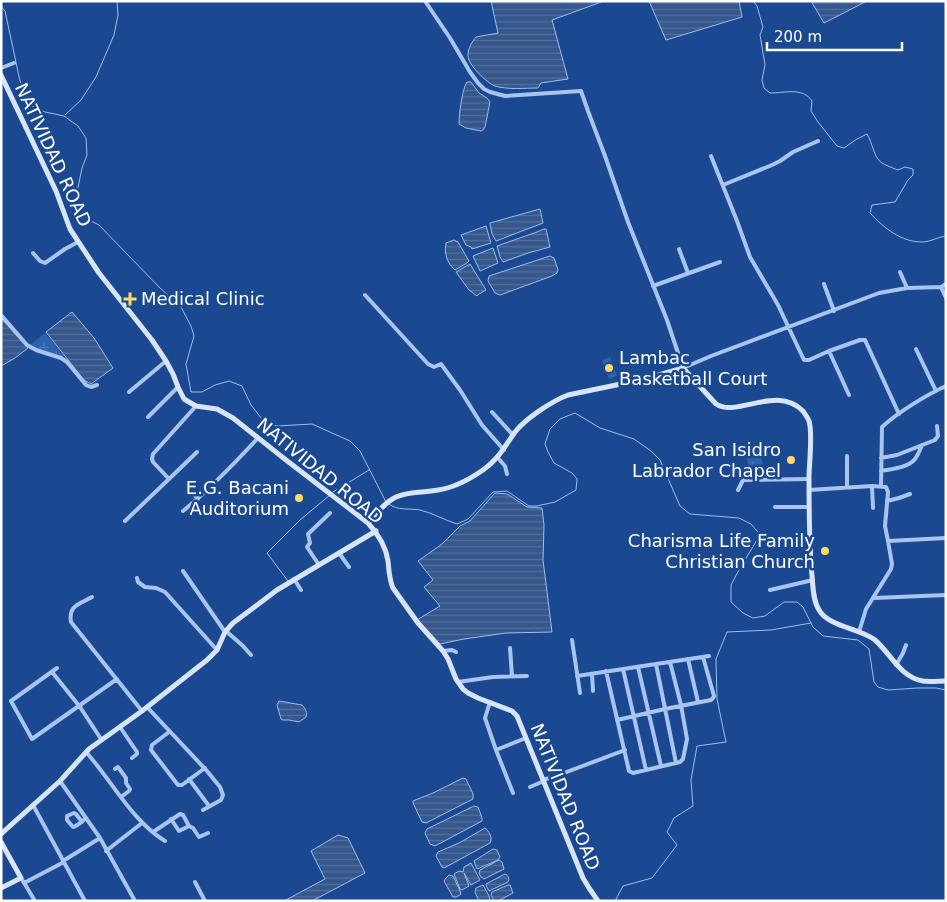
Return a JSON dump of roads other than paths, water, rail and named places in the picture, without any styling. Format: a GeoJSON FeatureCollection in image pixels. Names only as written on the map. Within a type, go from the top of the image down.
{"type":"FeatureCollection","features":[{"type":"Feature","properties":{"kind":"street"},"geometry":{"type":"LineString","coordinates":[[425,1],[470,72],[484,89],[505,96],[581,91],[628,222],[684,368],[719,406],[736,407],[780,400],[796,406],[809,421],[808,507],[813,580],[818,609],[828,619],[875,641],[906,674],[924,681],[946,681]]}},
{"type":"Feature","properties":{"kind":"street"},"geometry":{"type":"LineString","coordinates":[[1,68],[14,63]]}},
{"type":"Feature","properties":{"kind":"street","name":"NATIVIDAD ROAD"},"geometry":{"type":"LineString","coordinates":[[1,75],[56,192],[70,229],[99,273],[152,340],[166,361],[184,399],[196,406],[217,409],[233,418],[368,523],[376,532],[387,553],[390,583],[418,623],[443,651],[458,682],[468,693],[515,713],[583,878],[598,901]]}},
{"type":"Feature","properties":{"kind":"street"},"geometry":{"type":"LineString","coordinates":[[723,185],[772,165],[793,152],[818,141]]}},
{"type":"Feature","properties":{"kind":"street"},"geometry":{"type":"LineString","coordinates":[[711,156],[750,257],[778,305],[804,360],[809,360],[829,351],[864,340],[899,414]]}},
{"type":"Feature","properties":{"kind":"street"},"geometry":{"type":"LineString","coordinates":[[33,252],[40,261],[45,263],[78,242]]}},
{"type":"Feature","properties":{"kind":"street"},"geometry":{"type":"LineString","coordinates":[[680,249],[688,273]]}},
{"type":"Feature","properties":{"kind":"street"},"geometry":{"type":"LineString","coordinates":[[653,286],[720,262]]}},
{"type":"Feature","properties":{"kind":"street"},"geometry":{"type":"LineString","coordinates":[[900,272],[907,288]]}},
{"type":"Feature","properties":{"kind":"street"},"geometry":{"type":"LineString","coordinates":[[824,284],[834,311]]}},
{"type":"Feature","properties":{"kind":"street"},"geometry":{"type":"LineString","coordinates":[[368,523],[391,500],[404,494],[436,491],[449,487],[483,470],[504,450],[519,428],[553,402],[563,397],[667,374],[892,290],[941,287],[946,284]]}},
{"type":"Feature","properties":{"kind":"street"},"geometry":{"type":"LineString","coordinates":[[941,287],[946,298]]}},
{"type":"Feature","properties":{"kind":"street"},"geometry":{"type":"LineString","coordinates":[[365,295],[428,364],[434,367],[441,364],[460,390],[482,426],[504,450]]}},
{"type":"Feature","properties":{"kind":"street"},"geometry":{"type":"LineString","coordinates":[[1,315],[27,345],[67,362],[86,386],[97,385]]}},
{"type":"Feature","properties":{"kind":"street"},"geometry":{"type":"LineString","coordinates":[[916,350],[936,391]]}},
{"type":"Feature","properties":{"kind":"street"},"geometry":{"type":"LineString","coordinates":[[829,351],[849,395]]}},
{"type":"Feature","properties":{"kind":"street"},"geometry":{"type":"LineString","coordinates":[[129,392],[166,361]]}},
{"type":"Feature","properties":{"kind":"street"},"geometry":{"type":"LineString","coordinates":[[881,486],[882,427],[899,414],[946,386]]}},
{"type":"Feature","properties":{"kind":"street"},"geometry":{"type":"LineString","coordinates":[[148,417],[178,388]]}},
{"type":"Feature","properties":{"kind":"street"},"geometry":{"type":"LineString","coordinates":[[170,480],[153,462],[152,456],[196,406]]}},
{"type":"Feature","properties":{"kind":"street"},"geometry":{"type":"LineString","coordinates":[[492,412],[513,435]]}},
{"type":"Feature","properties":{"kind":"street"},"geometry":{"type":"LineString","coordinates":[[881,458],[897,455],[922,444],[930,443],[938,436],[937,426]]}},
{"type":"Feature","properties":{"kind":"street"},"geometry":{"type":"LineString","coordinates":[[183,510],[223,476],[258,438]]}},
{"type":"Feature","properties":{"kind":"street"},"geometry":{"type":"LineString","coordinates":[[881,471],[911,462],[916,458],[922,444]]}},
{"type":"Feature","properties":{"kind":"street"},"geometry":{"type":"LineString","coordinates":[[125,521],[170,480],[196,452]]}},
{"type":"Feature","properties":{"kind":"street"},"geometry":{"type":"LineString","coordinates":[[847,456],[847,488]]}},
{"type":"Feature","properties":{"kind":"street"},"geometry":{"type":"LineString","coordinates":[[497,457],[505,466],[507,474]]}},
{"type":"Feature","properties":{"kind":"street"},"geometry":{"type":"LineString","coordinates":[[738,490],[743,480],[809,479]]}},
{"type":"Feature","properties":{"kind":"street"},"geometry":{"type":"LineString","coordinates":[[809,490],[872,486],[887,488],[885,526],[892,564],[891,569],[866,609],[859,632]]}},
{"type":"Feature","properties":{"kind":"street"},"geometry":{"type":"LineString","coordinates":[[872,486],[873,508]]}},
{"type":"Feature","properties":{"kind":"street"},"geometry":{"type":"LineString","coordinates":[[189,489],[198,499]]}},
{"type":"Feature","properties":{"kind":"street"},"geometry":{"type":"LineString","coordinates":[[887,501],[910,494]]}},
{"type":"Feature","properties":{"kind":"street"},"geometry":{"type":"LineString","coordinates":[[775,507],[808,507]]}},
{"type":"Feature","properties":{"kind":"street"},"geometry":{"type":"LineString","coordinates":[[319,565],[307,547],[310,543],[308,534],[330,513]]}},
{"type":"Feature","properties":{"kind":"street"},"geometry":{"type":"LineString","coordinates":[[1,833],[60,781],[86,752],[101,739],[142,711],[207,660],[217,650],[232,623],[294,579],[376,532]]}},
{"type":"Feature","properties":{"kind":"street"},"geometry":{"type":"LineString","coordinates":[[888,541],[946,538]]}},
{"type":"Feature","properties":{"kind":"street"},"geometry":{"type":"LineString","coordinates":[[340,553],[349,567]]}},
{"type":"Feature","properties":{"kind":"street"},"geometry":{"type":"LineString","coordinates":[[183,571],[226,632],[251,655]]}},
{"type":"Feature","properties":{"kind":"street"},"geometry":{"type":"LineString","coordinates":[[137,578],[138,582],[145,587],[156,588],[168,595],[217,650]]}},
{"type":"Feature","properties":{"kind":"street"},"geometry":{"type":"LineString","coordinates":[[294,579],[301,590]]}},
{"type":"Feature","properties":{"kind":"street"},"geometry":{"type":"LineString","coordinates":[[770,590],[813,580]]}},
{"type":"Feature","properties":{"kind":"street"},"geometry":{"type":"LineString","coordinates":[[874,598],[946,595]]}},
{"type":"Feature","properties":{"kind":"street"},"geometry":{"type":"LineString","coordinates":[[92,597],[73,608],[70,613],[71,622],[142,711]]}},
{"type":"Feature","properties":{"kind":"street"},"geometry":{"type":"LineString","coordinates":[[572,640],[580,693]]}},
{"type":"Feature","properties":{"kind":"street"},"geometry":{"type":"LineString","coordinates":[[896,665],[906,645]]}},
{"type":"Feature","properties":{"kind":"street"},"geometry":{"type":"LineString","coordinates":[[510,648],[512,676]]}},
{"type":"Feature","properties":{"kind":"street"},"geometry":{"type":"LineString","coordinates":[[443,651],[452,650],[456,652]]}},
{"type":"Feature","properties":{"kind":"street"},"geometry":{"type":"LineString","coordinates":[[577,676],[709,656]]}},
{"type":"Feature","properties":{"kind":"street"},"geometry":{"type":"LineString","coordinates":[[617,720],[711,700],[713,698],[703,657]]}},
{"type":"Feature","properties":{"kind":"street"},"geometry":{"type":"LineString","coordinates":[[688,659],[698,702]]}},
{"type":"Feature","properties":{"kind":"street"},"geometry":{"type":"LineString","coordinates":[[606,671],[630,772],[633,773],[680,762],[683,759],[687,738],[670,662]]}},
{"type":"Feature","properties":{"kind":"street"},"geometry":{"type":"LineString","coordinates":[[656,664],[676,763]]}},
{"type":"Feature","properties":{"kind":"street"},"geometry":{"type":"LineString","coordinates":[[638,667],[661,766]]}},
{"type":"Feature","properties":{"kind":"street"},"geometry":{"type":"LineString","coordinates":[[57,668],[10,701],[32,739],[116,679]]}},
{"type":"Feature","properties":{"kind":"street"},"geometry":{"type":"LineString","coordinates":[[623,669],[646,770]]}},
{"type":"Feature","properties":{"kind":"street"},"geometry":{"type":"LineString","coordinates":[[52,672],[79,706],[101,739]]}},
{"type":"Feature","properties":{"kind":"street"},"geometry":{"type":"LineString","coordinates":[[592,674],[594,690]]}},
{"type":"Feature","properties":{"kind":"street"},"geometry":{"type":"LineString","coordinates":[[458,682],[493,677],[527,676]]}},
{"type":"Feature","properties":{"kind":"street"},"geometry":{"type":"LineString","coordinates":[[490,702],[485,718],[514,793]]}},
{"type":"Feature","properties":{"kind":"street"},"geometry":{"type":"LineString","coordinates":[[147,707],[219,785],[223,795],[221,800],[203,810]]}},
{"type":"Feature","properties":{"kind":"street"},"geometry":{"type":"LineString","coordinates":[[120,727],[137,752],[132,758]]}},
{"type":"Feature","properties":{"kind":"street"},"geometry":{"type":"LineString","coordinates":[[169,732],[152,745],[151,750],[178,785],[182,785],[205,768]]}},
{"type":"Feature","properties":{"kind":"street"},"geometry":{"type":"LineString","coordinates":[[496,750],[526,738]]}},
{"type":"Feature","properties":{"kind":"street"},"geometry":{"type":"LineString","coordinates":[[530,786],[625,750]]}},
{"type":"Feature","properties":{"kind":"street"},"geometry":{"type":"LineString","coordinates":[[86,752],[142,823],[166,841]]}},
{"type":"Feature","properties":{"kind":"street"},"geometry":{"type":"LineString","coordinates":[[114,769],[118,767],[120,769],[130,789],[120,797]]}},
{"type":"Feature","properties":{"kind":"street"},"geometry":{"type":"LineString","coordinates":[[189,779],[210,806]]}},
{"type":"Feature","properties":{"kind":"street"},"geometry":{"type":"LineString","coordinates":[[60,781],[100,838],[135,901]]}},
{"type":"Feature","properties":{"kind":"street"},"geometry":{"type":"LineString","coordinates":[[33,805],[85,901]]}},
{"type":"Feature","properties":{"kind":"street"},"geometry":{"type":"LineString","coordinates":[[152,832],[182,814],[199,837],[208,834]]}},
{"type":"Feature","properties":{"kind":"street"},"geometry":{"type":"LineString","coordinates":[[82,822],[86,818]]}},
{"type":"Feature","properties":{"kind":"street"},"geometry":{"type":"LineString","coordinates":[[171,819],[179,830],[190,826]]}},
{"type":"Feature","properties":{"kind":"street"},"geometry":{"type":"LineString","coordinates":[[106,851],[142,823]]}},
{"type":"Feature","properties":{"kind":"street"},"geometry":{"type":"LineString","coordinates":[[1,888],[64,861],[100,838]]}},
{"type":"Feature","properties":{"kind":"street"},"geometry":{"type":"LineString","coordinates":[[1,842],[34,901]]}},
{"type":"Feature","properties":{"kind":"street"},"geometry":{"type":"LineString","coordinates":[[195,882],[205,900],[199,901]]}},
{"type":"Feature","properties":{"kind":"waterway"},"geometry":{"type":"LineString","coordinates":[[65,115],[81,100],[96,77],[114,35],[118,15],[117,1]]}},
{"type":"Feature","properties":{"kind":"waterway"},"geometry":{"type":"LineString","coordinates":[[753,1],[757,6],[763,27],[760,35],[765,65],[762,80],[764,88],[770,93],[799,92],[808,97],[812,101],[811,111],[837,146],[844,148],[867,134],[877,157],[882,163],[898,170],[905,167],[913,169],[913,175],[895,202],[872,205],[870,213],[887,229],[900,237],[914,241],[925,242],[946,236]]}},
{"type":"Feature","properties":{"kind":"waterway"},"geometry":{"type":"LineString","coordinates":[[1,6],[5,11],[20,81],[32,106],[45,112],[64,116],[78,126],[86,138],[87,155],[82,168],[76,197],[79,210],[87,219],[99,225],[181,307],[191,326],[194,336],[186,364],[191,392],[202,392],[215,385],[229,381],[242,386],[251,405],[265,423],[277,426],[312,424],[350,441],[360,451],[386,502]]}},
{"type":"Feature","properties":{"kind":"waterway"},"geometry":{"type":"LineString","coordinates":[[389,504],[400,508],[425,511],[457,524],[468,519],[493,492],[507,491],[529,506],[555,502],[576,490],[577,479],[572,473],[554,463],[545,444],[550,429],[560,419],[575,413],[600,428],[634,439],[651,451],[660,460],[680,506],[690,514],[739,518],[751,524],[758,532],[757,540],[731,585],[731,602],[743,613],[753,618],[765,616],[784,602],[797,602],[803,607],[813,627],[823,636],[858,640],[869,649],[874,682],[878,687],[888,690],[917,688],[946,690]]}},
{"type":"Feature","properties":{"kind":"waterway"},"geometry":{"type":"LineString","coordinates":[[333,492],[369,470]]}},
{"type":"Feature","properties":{"kind":"waterway"},"geometry":{"type":"LineString","coordinates":[[288,581],[267,553],[300,520],[330,495]]}},
{"type":"Feature","properties":{"kind":"waterway"},"geometry":{"type":"LineString","coordinates":[[615,901],[623,886],[652,878],[677,845],[667,832],[674,818],[693,806],[691,780],[697,746],[726,742],[717,699],[716,659],[727,632],[771,630],[811,623]]}},
{"type":"Feature","properties":{"kind":"place","name":"Medical Clinic"},"geometry":{"type":"Point","coordinates":[130,299]}},
{"type":"Feature","properties":{"kind":"place","name":"Lambac Basketball Court"},"geometry":{"type":"Point","coordinates":[609,368]}},
{"type":"Feature","properties":{"kind":"place","name":"San Isidro Labrador Chapel"},"geometry":{"type":"Point","coordinates":[791,460]}},
{"type":"Feature","properties":{"kind":"place","name":"E.G. Bacani Auditorium"},"geometry":{"type":"Point","coordinates":[299,498]}},
{"type":"Feature","properties":{"kind":"place","name":"Charisma Life Family Christian Church"},"geometry":{"type":"Point","coordinates":[825,551]}}]}
